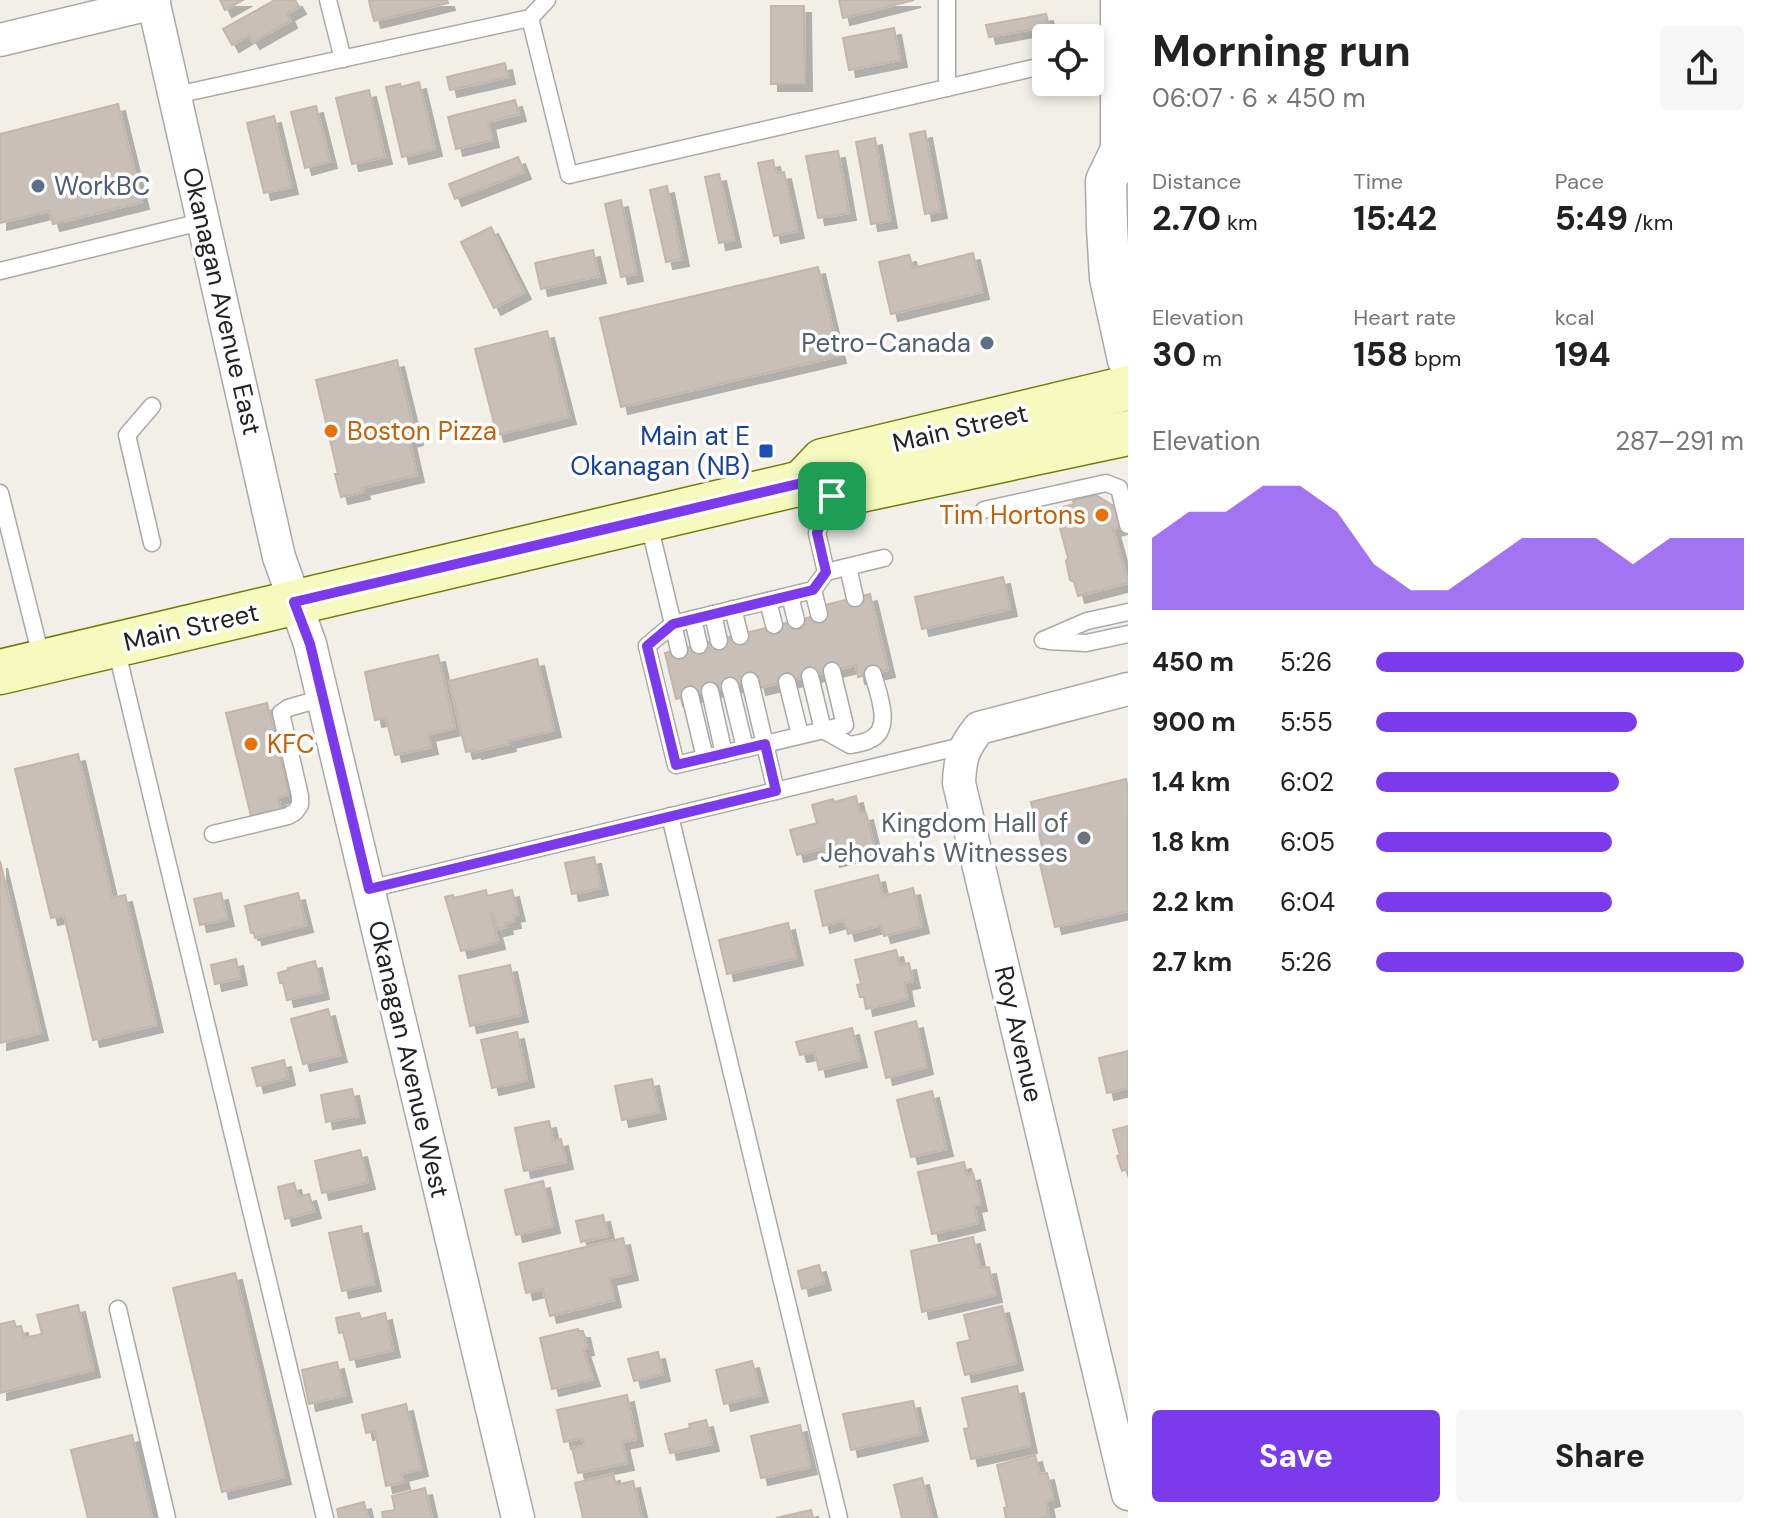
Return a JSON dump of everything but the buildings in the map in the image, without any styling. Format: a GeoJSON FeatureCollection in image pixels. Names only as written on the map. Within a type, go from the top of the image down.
{"type":"FeatureCollection","features":[{"type":"Feature","properties":{"kind":"main road","name":"Main Street"},"geometry":{"type":"LineString","coordinates":[[817,490],[823,461],[1128,388]]}},
{"type":"Feature","properties":{"kind":"main road","name":"Main Street"},"geometry":{"type":"LineString","coordinates":[[0,672],[648,519],[1128,433]]}},
{"type":"Feature","properties":{"kind":"street"},"geometry":{"type":"LineString","coordinates":[[1121,0],[1105,51],[1124,96],[1124,158],[1106,181],[1110,278],[1128,360]]}},
{"type":"Feature","properties":{"kind":"street"},"geometry":{"type":"LineString","coordinates":[[0,40],[154,2]]}},
{"type":"Feature","properties":{"kind":"street","name":"Okanagan Avenue East"},"geometry":{"type":"LineString","coordinates":[[154,2],[279,557],[294,602]]}},
{"type":"Feature","properties":{"kind":"street","name":"Okanagan Avenue West"},"geometry":{"type":"LineString","coordinates":[[294,602],[310,644],[518,1518]]}},
{"type":"Feature","properties":{"kind":"street"},"geometry":{"type":"LineString","coordinates":[[966,745],[979,728],[1128,689]]}},
{"type":"Feature","properties":{"kind":"street","name":"Roy Avenue"},"geometry":{"type":"LineString","coordinates":[[966,745],[960,761],[959,783],[1128,1494]]}},
{"type":"Feature","properties":{"kind":"lane"},"geometry":{"type":"LineString","coordinates":[[328,0],[343,59]]}},
{"type":"Feature","properties":{"kind":"lane"},"geometry":{"type":"LineString","coordinates":[[176,95],[530,18],[547,0]]}},
{"type":"Feature","properties":{"kind":"lane"},"geometry":{"type":"LineString","coordinates":[[947,0],[947,88]]}},
{"type":"Feature","properties":{"kind":"lane"},"geometry":{"type":"LineString","coordinates":[[530,18],[569,175],[1032,68]]}},
{"type":"Feature","properties":{"kind":"lane"},"geometry":{"type":"LineString","coordinates":[[0,271],[205,221]]}},
{"type":"Feature","properties":{"kind":"lane"},"geometry":{"type":"LineString","coordinates":[[152,406],[127,435],[152,543]]}},
{"type":"Feature","properties":{"kind":"lane"},"geometry":{"type":"LineString","coordinates":[[984,510],[1106,483],[1119,488],[1128,525]]}},
{"type":"Feature","properties":{"kind":"lane"},"geometry":{"type":"LineString","coordinates":[[817,490],[817,533],[826,572]]}},
{"type":"Feature","properties":{"kind":"lane"},"geometry":{"type":"LineString","coordinates":[[0,493],[43,662]]}},
{"type":"Feature","properties":{"kind":"lane"},"geometry":{"type":"LineString","coordinates":[[648,519],[679,650]]}},
{"type":"Feature","properties":{"kind":"lane"},"geometry":{"type":"LineString","coordinates":[[832,671],[845,725],[676,765],[647,646],[673,624],[813,590],[826,572],[884,558]]}},
{"type":"Feature","properties":{"kind":"lane"},"geometry":{"type":"LineString","coordinates":[[848,567],[855,598]]}},
{"type":"Feature","properties":{"kind":"lane"},"geometry":{"type":"LineString","coordinates":[[813,590],[819,614]]}},
{"type":"Feature","properties":{"kind":"lane"},"geometry":{"type":"LineString","coordinates":[[790,596],[796,620]]}},
{"type":"Feature","properties":{"kind":"lane"},"geometry":{"type":"LineString","coordinates":[[768,601],[774,625]]}},
{"type":"Feature","properties":{"kind":"lane"},"geometry":{"type":"LineString","coordinates":[[733,609],[740,636]]}},
{"type":"Feature","properties":{"kind":"lane"},"geometry":{"type":"LineString","coordinates":[[1128,612],[1087,621],[1043,640],[1086,643],[1128,634]]}},
{"type":"Feature","properties":{"kind":"lane"},"geometry":{"type":"LineString","coordinates":[[713,614],[719,641]]}},
{"type":"Feature","properties":{"kind":"lane"},"geometry":{"type":"LineString","coordinates":[[693,619],[699,645]]}},
{"type":"Feature","properties":{"kind":"lane"},"geometry":{"type":"LineString","coordinates":[[116,644],[325,1518]]}},
{"type":"Feature","properties":{"kind":"lane"},"geometry":{"type":"LineString","coordinates":[[810,676],[823,730],[850,745],[869,741],[881,728],[883,718],[873,674]]}},
{"type":"Feature","properties":{"kind":"lane"},"geometry":{"type":"LineString","coordinates":[[750,681],[776,791]]}},
{"type":"Feature","properties":{"kind":"lane"},"geometry":{"type":"LineString","coordinates":[[787,682],[800,735]]}},
{"type":"Feature","properties":{"kind":"lane"},"geometry":{"type":"LineString","coordinates":[[730,686],[745,748]]}},
{"type":"Feature","properties":{"kind":"lane"},"geometry":{"type":"LineString","coordinates":[[710,691],[724,754]]}},
{"type":"Feature","properties":{"kind":"lane"},"geometry":{"type":"LineString","coordinates":[[690,695],[705,758]]}},
{"type":"Feature","properties":{"kind":"lane"},"geometry":{"type":"LineString","coordinates":[[213,834],[295,812],[300,805],[300,796],[281,713],[323,698]]}},
{"type":"Feature","properties":{"kind":"lane"},"geometry":{"type":"LineString","coordinates":[[369,889],[966,745]]}},
{"type":"Feature","properties":{"kind":"lane"},"geometry":{"type":"LineString","coordinates":[[670,816],[839,1518]]}},
{"type":"Feature","properties":{"kind":"lane"},"geometry":{"type":"LineString","coordinates":[[118,1309],[167,1518]]}},
{"type":"Feature","properties":{"kind":"place","name":"WorkBC"},"geometry":{"type":"Point","coordinates":[38,186]}},
{"type":"Feature","properties":{"kind":"place","name":"Petro-Canada"},"geometry":{"type":"Point","coordinates":[987,343]}},
{"type":"Feature","properties":{"kind":"place","name":"Boston Pizza"},"geometry":{"type":"Point","coordinates":[331,431]}},
{"type":"Feature","properties":{"kind":"place","name":"Main at E Okanagan (NB)"},"geometry":{"type":"Point","coordinates":[766,451]}},
{"type":"Feature","properties":{"kind":"place","name":"Tim Hortons"},"geometry":{"type":"Point","coordinates":[1102,515]}},
{"type":"Feature","properties":{"kind":"place","name":"KFC"},"geometry":{"type":"Point","coordinates":[251,744]}},
{"type":"Feature","properties":{"kind":"place","name":"Kingdom Hall of Jehovah's Witnesses"},"geometry":{"type":"Point","coordinates":[1084,838]}},
{"type":"Feature","properties":{"kind":"route"},"geometry":{"type":"LineString","coordinates":[[802,483],[832,496],[817,533],[826,572],[813,590],[673,624],[647,646],[676,765],[765,744],[776,791],[369,889],[310,644],[294,602],[802,483]]}}]}
